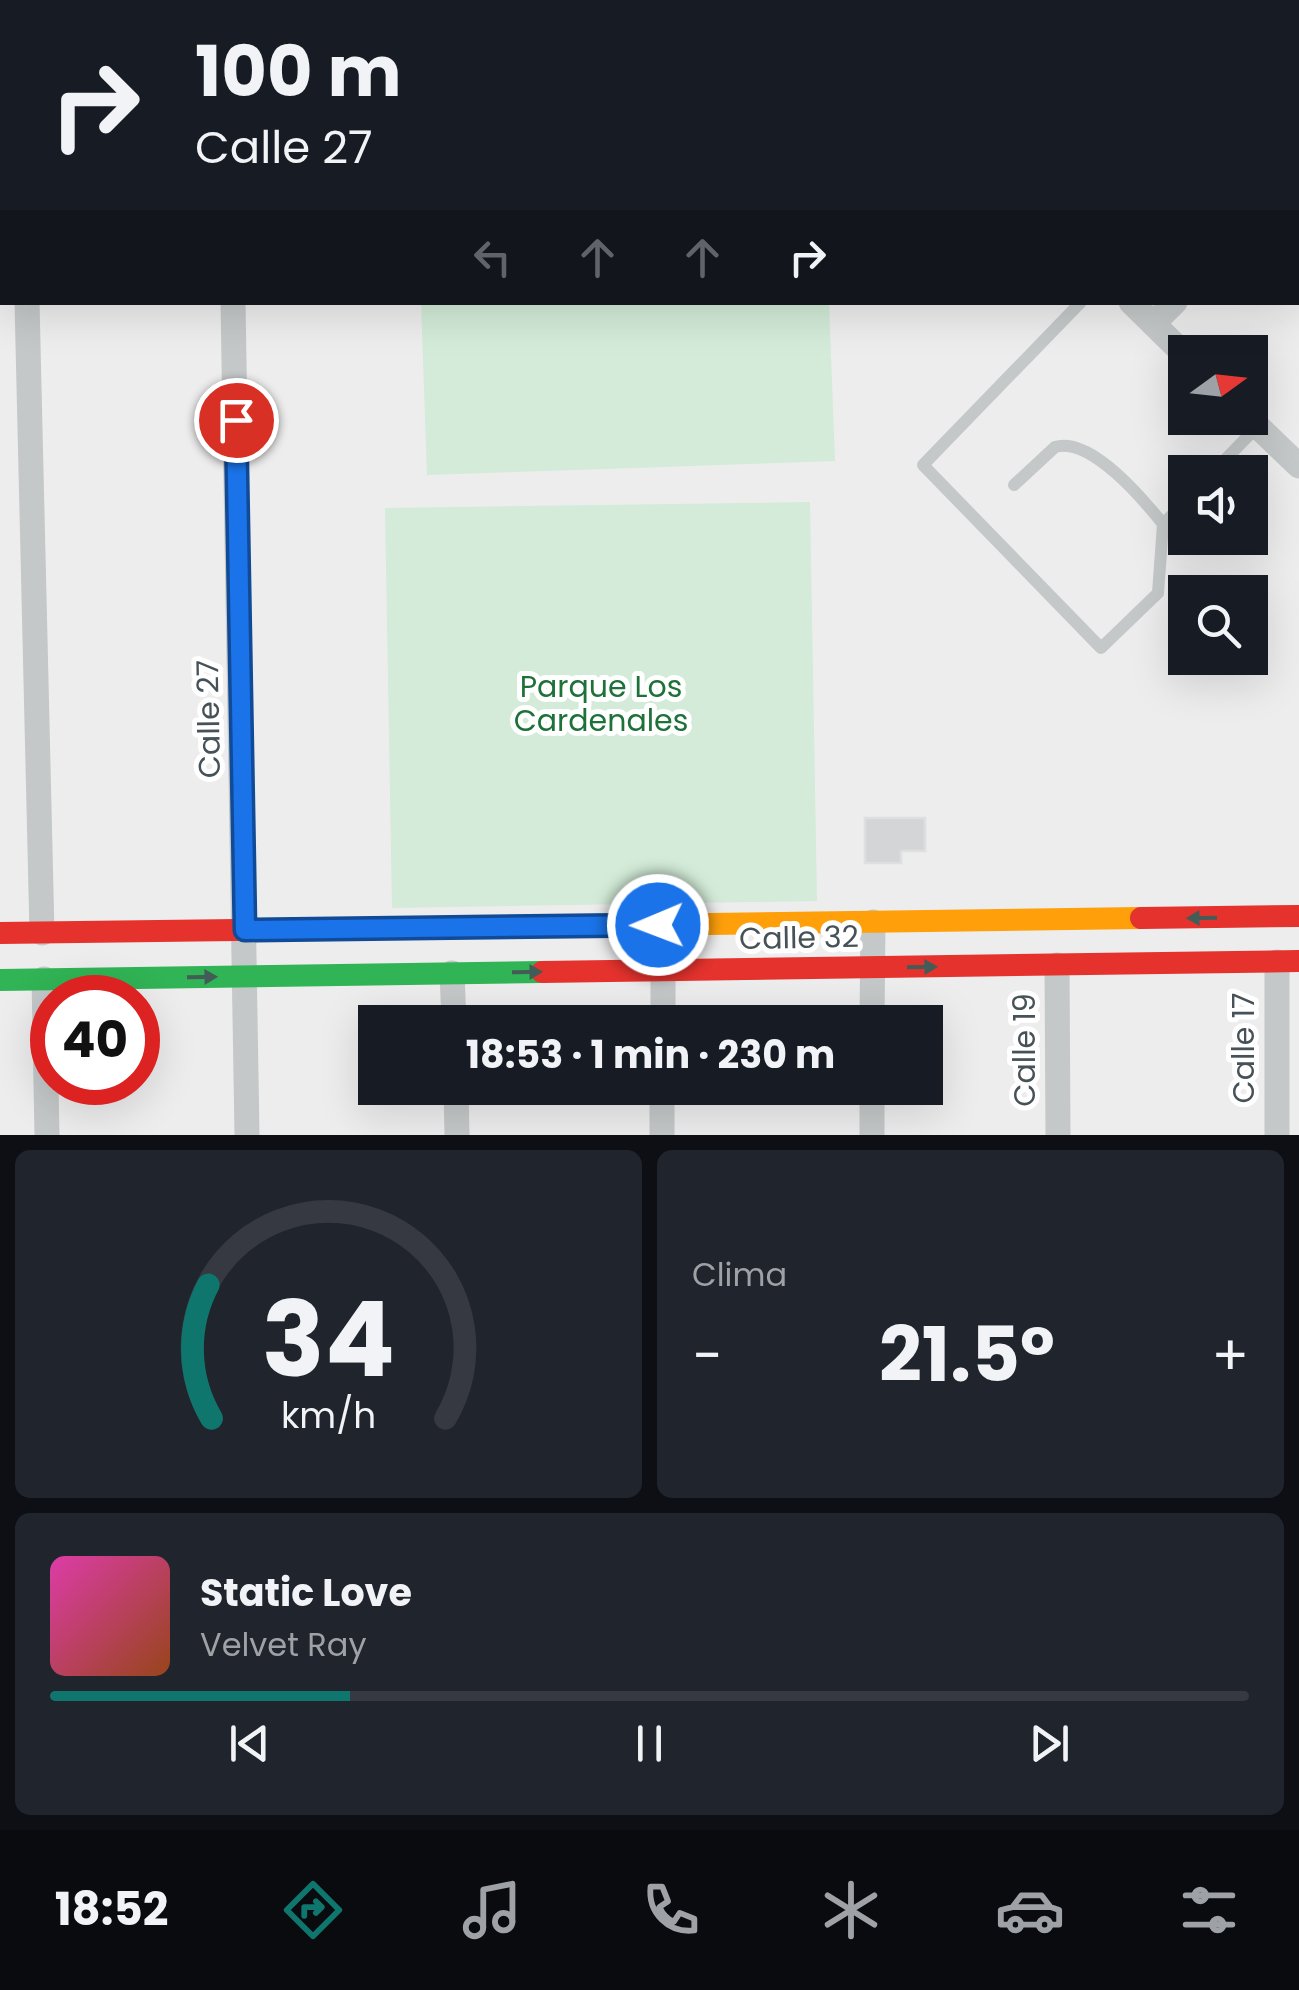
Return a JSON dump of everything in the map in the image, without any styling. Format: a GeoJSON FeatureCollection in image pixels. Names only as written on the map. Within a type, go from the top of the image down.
{"type":"FeatureCollection","features":[{"type":"Feature","properties":{"kind":"street"},"geometry":{"type":"LineString","coordinates":[[26,305],[42,933]]}},
{"type":"Feature","properties":{"kind":"street","name":"Calle 27"},"geometry":{"type":"LineString","coordinates":[[233,305],[247,1135]]}},
{"type":"Feature","properties":{"kind":"street"},"geometry":{"type":"LineString","coordinates":[[1134,305],[1168,339]]}},
{"type":"Feature","properties":{"kind":"street"},"geometry":{"type":"LineString","coordinates":[[1153,324],[1172,305]]}},
{"type":"Feature","properties":{"kind":"street"},"geometry":{"type":"LineString","coordinates":[[1267,435],[1299,466]]}},
{"type":"Feature","properties":{"kind":"street","name":"Calle 32"},"geometry":{"type":"LineString","coordinates":[[0,934],[1299,916]]}},
{"type":"Feature","properties":{"kind":"street"},"geometry":{"type":"LineString","coordinates":[[872,1005],[873,922]]}},
{"type":"Feature","properties":{"kind":"street","name":"Calle 32"},"geometry":{"type":"LineString","coordinates":[[160,977],[1288,962]]}},
{"type":"Feature","properties":{"kind":"street","name":"Calle 17"},"geometry":{"type":"LineString","coordinates":[[1276,1135],[1288,962]]}},
{"type":"Feature","properties":{"kind":"street","name":"Calle 19"},"geometry":{"type":"LineString","coordinates":[[1057,965],[1058,1135]]}},
{"type":"Feature","properties":{"kind":"street"},"geometry":{"type":"LineString","coordinates":[[663,970],[663,1005]]}},
{"type":"Feature","properties":{"kind":"street"},"geometry":{"type":"LineString","coordinates":[[452,973],[453,1005]]}},
{"type":"Feature","properties":{"kind":"street","name":"Calle 32"},"geometry":{"type":"LineString","coordinates":[[0,980],[30,979]]}},
{"type":"Feature","properties":{"kind":"street"},"geometry":{"type":"LineString","coordinates":[[46,1105],[47,1135]]}},
{"type":"Feature","properties":{"kind":"street"},"geometry":{"type":"LineString","coordinates":[[457,1105],[458,1135]]}},
{"type":"Feature","properties":{"kind":"street"},"geometry":{"type":"LineString","coordinates":[[662,1105],[662,1135]]}},
{"type":"Feature","properties":{"kind":"street"},"geometry":{"type":"LineString","coordinates":[[872,1105],[872,1135]]}},
{"type":"Feature","properties":{"kind":"lane"},"geometry":{"type":"LineString","coordinates":[[1078,305],[924,465],[1102,648],[1158,593],[1164,524],[1168,520]]}},
{"type":"Feature","properties":{"kind":"lane"},"geometry":{"type":"LineString","coordinates":[[1227,455],[1243,435]]}},
{"type":"Feature","properties":{"kind":"lane"},"geometry":{"type":"LineString","coordinates":[[1014,486],[1056,447],[1079,447],[1102,462],[1164,524]]}},
{"type":"Feature","properties":{"kind":"green space"},"geometry":{"type":"Polygon","coordinates":[[[421,305],[829,305],[835,461],[427,475],[421,305]]]}},
{"type":"Feature","properties":{"kind":"green space","name":"Parque Los Cardenales"},"geometry":{"type":"Polygon","coordinates":[[[810,502],[817,901],[392,908],[385,508],[810,502]]]}},
{"type":"Feature","properties":{"kind":"building"},"geometry":{"type":"Polygon","coordinates":[[[865,818],[925,818],[925,851],[901,851],[901,863],[865,863],[865,818]]]}},
{"type":"Feature","properties":{"kind":"traffic: fast"},"geometry":{"type":"LineString","coordinates":[[0,980],[542,972]]}},
{"type":"Feature","properties":{"kind":"traffic: slow"},"geometry":{"type":"LineString","coordinates":[[491,927],[1141,918]]}},
{"type":"Feature","properties":{"kind":"traffic: jam"},"geometry":{"type":"LineString","coordinates":[[1141,918],[1299,916]]}},
{"type":"Feature","properties":{"kind":"traffic: jam"},"geometry":{"type":"LineString","coordinates":[[0,933],[491,927]]}},
{"type":"Feature","properties":{"kind":"traffic: jam"},"geometry":{"type":"LineString","coordinates":[[542,972],[1299,961]]}},
{"type":"Feature","properties":{"kind":"route"},"geometry":{"type":"LineString","coordinates":[[236,420],[245,930],[658,925]]}}]}
